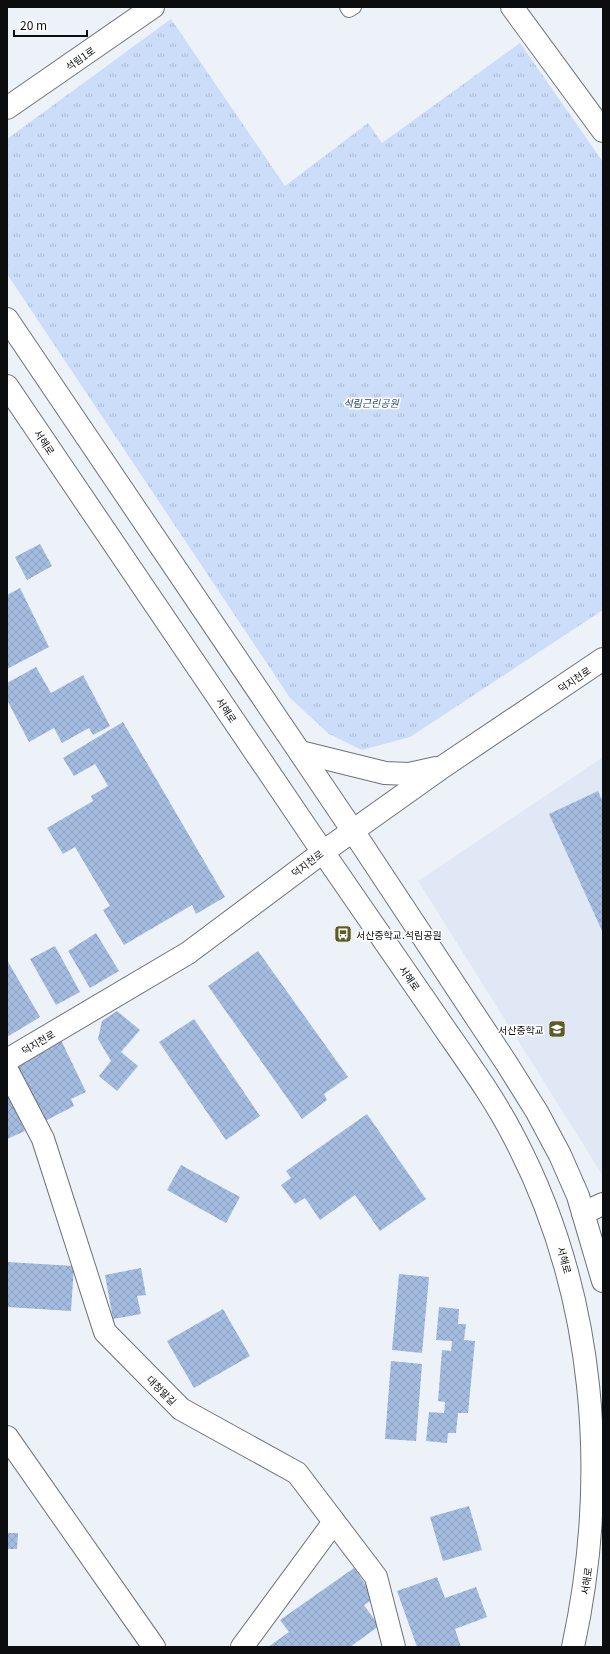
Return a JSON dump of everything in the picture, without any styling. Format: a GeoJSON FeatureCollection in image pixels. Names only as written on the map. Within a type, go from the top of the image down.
{"type":"FeatureCollection","features":[{"type":"Feature","properties":{"kind":"main road","name":"석림1로"},"geometry":{"type":"LineString","coordinates":[[7,108],[153,7]]}},
{"type":"Feature","properties":{"kind":"main road"},"geometry":{"type":"LineString","coordinates":[[512,7],[603,131]]}},
{"type":"Feature","properties":{"kind":"main road"},"geometry":{"type":"LineString","coordinates":[[7,319],[300,752],[503,1057],[537,1112],[560,1155],[578,1196],[603,1280]]}},
{"type":"Feature","properties":{"kind":"main road","name":"서해로"},"geometry":{"type":"LineString","coordinates":[[7,386],[323,852],[487,1089],[514,1137],[538,1186],[559,1238],[584,1339],[594,1438],[594,1492],[590,1556],[582,1609],[573,1647]]}},
{"type":"Feature","properties":{"kind":"main road","name":"덕지천로"},"geometry":{"type":"LineString","coordinates":[[7,1060],[188,953],[323,852],[444,766],[603,659]]}},
{"type":"Feature","properties":{"kind":"main road"},"geometry":{"type":"LineString","coordinates":[[300,752],[385,773],[409,774],[444,766]]}},
{"type":"Feature","properties":{"kind":"main road","name":"대청말길"},"geometry":{"type":"LineString","coordinates":[[7,1070],[43,1139],[105,1332],[181,1409],[297,1473],[376,1577],[394,1647]]}},
{"type":"Feature","properties":{"kind":"main road"},"geometry":{"type":"LineString","coordinates":[[583,1213],[603,1204]]}},
{"type":"Feature","properties":{"kind":"main road"},"geometry":{"type":"LineString","coordinates":[[7,1437],[154,1647]]}},
{"type":"Feature","properties":{"kind":"main road"},"geometry":{"type":"LineString","coordinates":[[242,1647],[334,1522]]}},
{"type":"Feature","properties":{"kind":"lane"},"geometry":{"type":"LineString","coordinates":[[347,7],[349,10],[354,7]]}},
{"type":"Feature","properties":{"kind":"shaded area","name":"서산중학교"},"geometry":{"type":"Polygon","coordinates":[[[603,757],[603,1176],[418,881],[603,757]]]}},
{"type":"Feature","properties":{"kind":"green space","name":"석림근린공원"},"geometry":{"type":"Polygon","coordinates":[[[171,19],[285,186],[368,123],[382,143],[520,43],[603,162],[603,610],[410,737],[362,750],[329,734],[290,698],[7,274],[7,139],[171,19]]]}},
{"type":"Feature","properties":{"kind":"building"},"geometry":{"type":"Polygon","coordinates":[[[40,544],[52,566],[27,580],[15,557],[40,544]]]}},
{"type":"Feature","properties":{"kind":"building"},"geometry":{"type":"Polygon","coordinates":[[[20,588],[49,647],[7,669],[7,595],[20,588]]]}},
{"type":"Feature","properties":{"kind":"building"},"geometry":{"type":"Polygon","coordinates":[[[36,667],[51,693],[83,675],[110,726],[93,735],[89,728],[62,743],[54,728],[29,742],[7,700],[7,683],[36,667]]]}},
{"type":"Feature","properties":{"kind":"building"},"geometry":{"type":"Polygon","coordinates":[[[123,722],[225,897],[196,914],[192,905],[124,945],[103,910],[110,906],[75,847],[63,854],[47,828],[93,801],[91,796],[108,786],[95,764],[74,776],[63,758],[123,722]]]}},
{"type":"Feature","properties":{"kind":"building"},"geometry":{"type":"Polygon","coordinates":[[[598,791],[603,802],[603,933],[549,814],[598,791]]]}},
{"type":"Feature","properties":{"kind":"building"},"geometry":{"type":"Polygon","coordinates":[[[96,933],[119,971],[90,988],[68,951],[96,933]]]}},
{"type":"Feature","properties":{"kind":"building"},"geometry":{"type":"Polygon","coordinates":[[[55,946],[80,992],[56,1005],[30,959],[55,946]]]}},
{"type":"Feature","properties":{"kind":"building"},"geometry":{"type":"Polygon","coordinates":[[[258,951],[348,1077],[324,1094],[327,1100],[302,1119],[208,986],[258,951]]]}},
{"type":"Feature","properties":{"kind":"building"},"geometry":{"type":"Polygon","coordinates":[[[7,960],[40,1017],[7,1037],[7,960]]]}},
{"type":"Feature","properties":{"kind":"building"},"geometry":{"type":"Polygon","coordinates":[[[117,1011],[140,1030],[121,1052],[138,1066],[117,1091],[99,1076],[111,1061],[98,1039],[102,1021],[117,1011]]]}},
{"type":"Feature","properties":{"kind":"building"},"geometry":{"type":"Polygon","coordinates":[[[194,1019],[260,1116],[226,1140],[159,1042],[194,1019]]]}},
{"type":"Feature","properties":{"kind":"building"},"geometry":{"type":"Polygon","coordinates":[[[61,1040],[86,1092],[71,1099],[74,1106],[43,1122],[15,1063],[61,1040]]]}},
{"type":"Feature","properties":{"kind":"building"},"geometry":{"type":"Polygon","coordinates":[[[7,1093],[25,1131],[7,1139],[7,1093]]]}},
{"type":"Feature","properties":{"kind":"building"},"geometry":{"type":"Polygon","coordinates":[[[367,1114],[426,1199],[380,1231],[355,1195],[320,1220],[305,1198],[295,1204],[281,1185],[291,1178],[286,1171],[367,1114]]]}},
{"type":"Feature","properties":{"kind":"building"},"geometry":{"type":"Polygon","coordinates":[[[181,1165],[240,1197],[226,1223],[167,1190],[181,1165]]]}},
{"type":"Feature","properties":{"kind":"building"},"geometry":{"type":"Polygon","coordinates":[[[7,1262],[74,1266],[71,1311],[7,1307],[7,1262]]]}},
{"type":"Feature","properties":{"kind":"building"},"geometry":{"type":"Polygon","coordinates":[[[141,1268],[146,1295],[137,1296],[141,1314],[113,1319],[105,1275],[141,1268]]]}},
{"type":"Feature","properties":{"kind":"building"},"geometry":{"type":"Polygon","coordinates":[[[399,1274],[429,1277],[422,1353],[392,1350],[399,1274]]]}},
{"type":"Feature","properties":{"kind":"building"},"geometry":{"type":"Polygon","coordinates":[[[439,1307],[459,1309],[458,1324],[466,1324],[464,1340],[475,1341],[468,1413],[458,1413],[456,1433],[448,1433],[447,1443],[426,1441],[429,1412],[444,1413],[445,1402],[438,1401],[442,1350],[451,1351],[452,1341],[436,1340],[439,1307]]]}},
{"type":"Feature","properties":{"kind":"building"},"geometry":{"type":"Polygon","coordinates":[[[223,1309],[250,1356],[194,1388],[167,1341],[223,1309]]]}},
{"type":"Feature","properties":{"kind":"building"},"geometry":{"type":"Polygon","coordinates":[[[391,1361],[422,1364],[416,1441],[385,1439],[391,1361]]]}},
{"type":"Feature","properties":{"kind":"building"},"geometry":{"type":"Polygon","coordinates":[[[469,1506],[482,1550],[443,1561],[430,1517],[469,1506]]]}},
{"type":"Feature","properties":{"kind":"building"},"geometry":{"type":"Polygon","coordinates":[[[7,1533],[18,1533],[17,1549],[7,1549],[7,1533]]]}},
{"type":"Feature","properties":{"kind":"building"},"geometry":{"type":"Polygon","coordinates":[[[354,1568],[375,1598],[364,1605],[379,1626],[350,1647],[268,1647],[289,1632],[280,1620],[354,1568]]]}},
{"type":"Feature","properties":{"kind":"building"},"geometry":{"type":"Polygon","coordinates":[[[437,1577],[445,1598],[476,1587],[487,1617],[455,1629],[461,1647],[417,1647],[397,1591],[437,1577]]]}},
{"type":"Feature","properties":{"kind":"place","name":"서산중학교.석림공원"},"geometry":{"type":"Point","coordinates":[343,934]}},
{"type":"Feature","properties":{"kind":"place","name":"서산중학교"},"geometry":{"type":"Point","coordinates":[557,1029]}}]}
